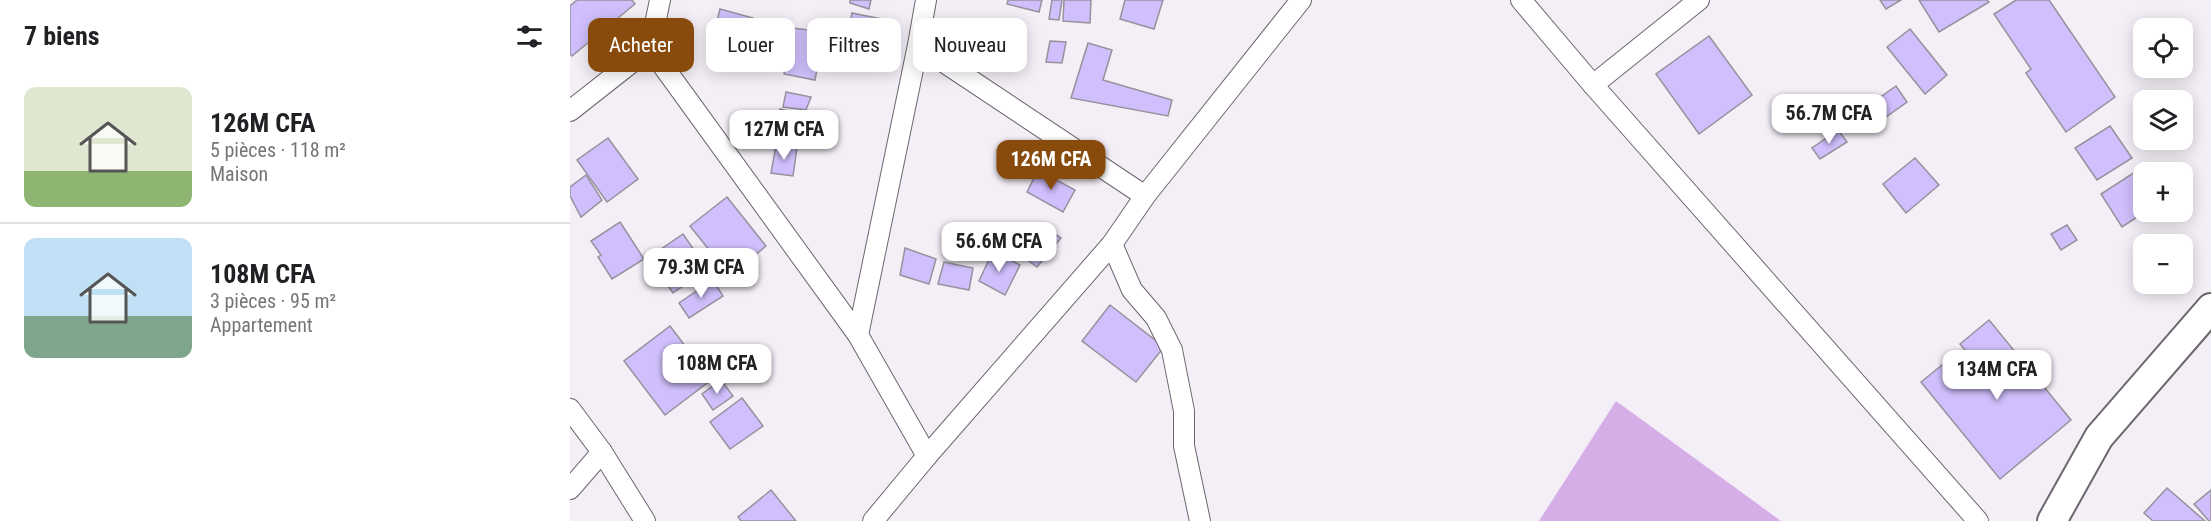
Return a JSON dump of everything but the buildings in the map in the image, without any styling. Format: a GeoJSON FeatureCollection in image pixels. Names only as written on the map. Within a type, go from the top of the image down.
{"type":"FeatureCollection","features":[{"type":"Feature","properties":{"kind":"street"},"geometry":{"type":"LineString","coordinates":[[656,18],[660,0]]}},
{"type":"Feature","properties":{"kind":"street"},"geometry":{"type":"LineString","coordinates":[[923,18],[926,0]]}},
{"type":"Feature","properties":{"kind":"street"},"geometry":{"type":"LineString","coordinates":[[873,521],[1112,244],[1145,196],[1301,0]]}},
{"type":"Feature","properties":{"kind":"street"},"geometry":{"type":"LineString","coordinates":[[1521,0],[1593,85],[1978,521]]}},
{"type":"Feature","properties":{"kind":"street"},"geometry":{"type":"LineString","coordinates":[[1593,85],[1699,0]]}},
{"type":"Feature","properties":{"kind":"street"},"geometry":{"type":"LineString","coordinates":[[858,335],[913,69]]}},
{"type":"Feature","properties":{"kind":"street"},"geometry":{"type":"LineString","coordinates":[[570,111],[620,72]]}},
{"type":"Feature","properties":{"kind":"street"},"geometry":{"type":"LineString","coordinates":[[667,72],[858,335],[927,456]]}},
{"type":"Feature","properties":{"kind":"street"},"geometry":{"type":"LineString","coordinates":[[959,72],[1145,196]]}},
{"type":"Feature","properties":{"kind":"street"},"geometry":{"type":"LineString","coordinates":[[1112,244],[1132,290],[1156,318],[1172,350],[1184,411],[1184,446],[1200,521]]}},
{"type":"Feature","properties":{"kind":"street"},"geometry":{"type":"LineString","coordinates":[[2052,521],[2099,437],[2211,308]]}},
{"type":"Feature","properties":{"kind":"street"},"geometry":{"type":"LineString","coordinates":[[570,409],[602,452],[645,521]]}},
{"type":"Feature","properties":{"kind":"street"},"geometry":{"type":"LineString","coordinates":[[570,489],[602,452]]}},
{"type":"Feature","properties":{"kind":"shaded area"},"geometry":{"type":"Polygon","coordinates":[[[1616,401],[1781,521],[1539,521],[1616,401]]]}}]}
